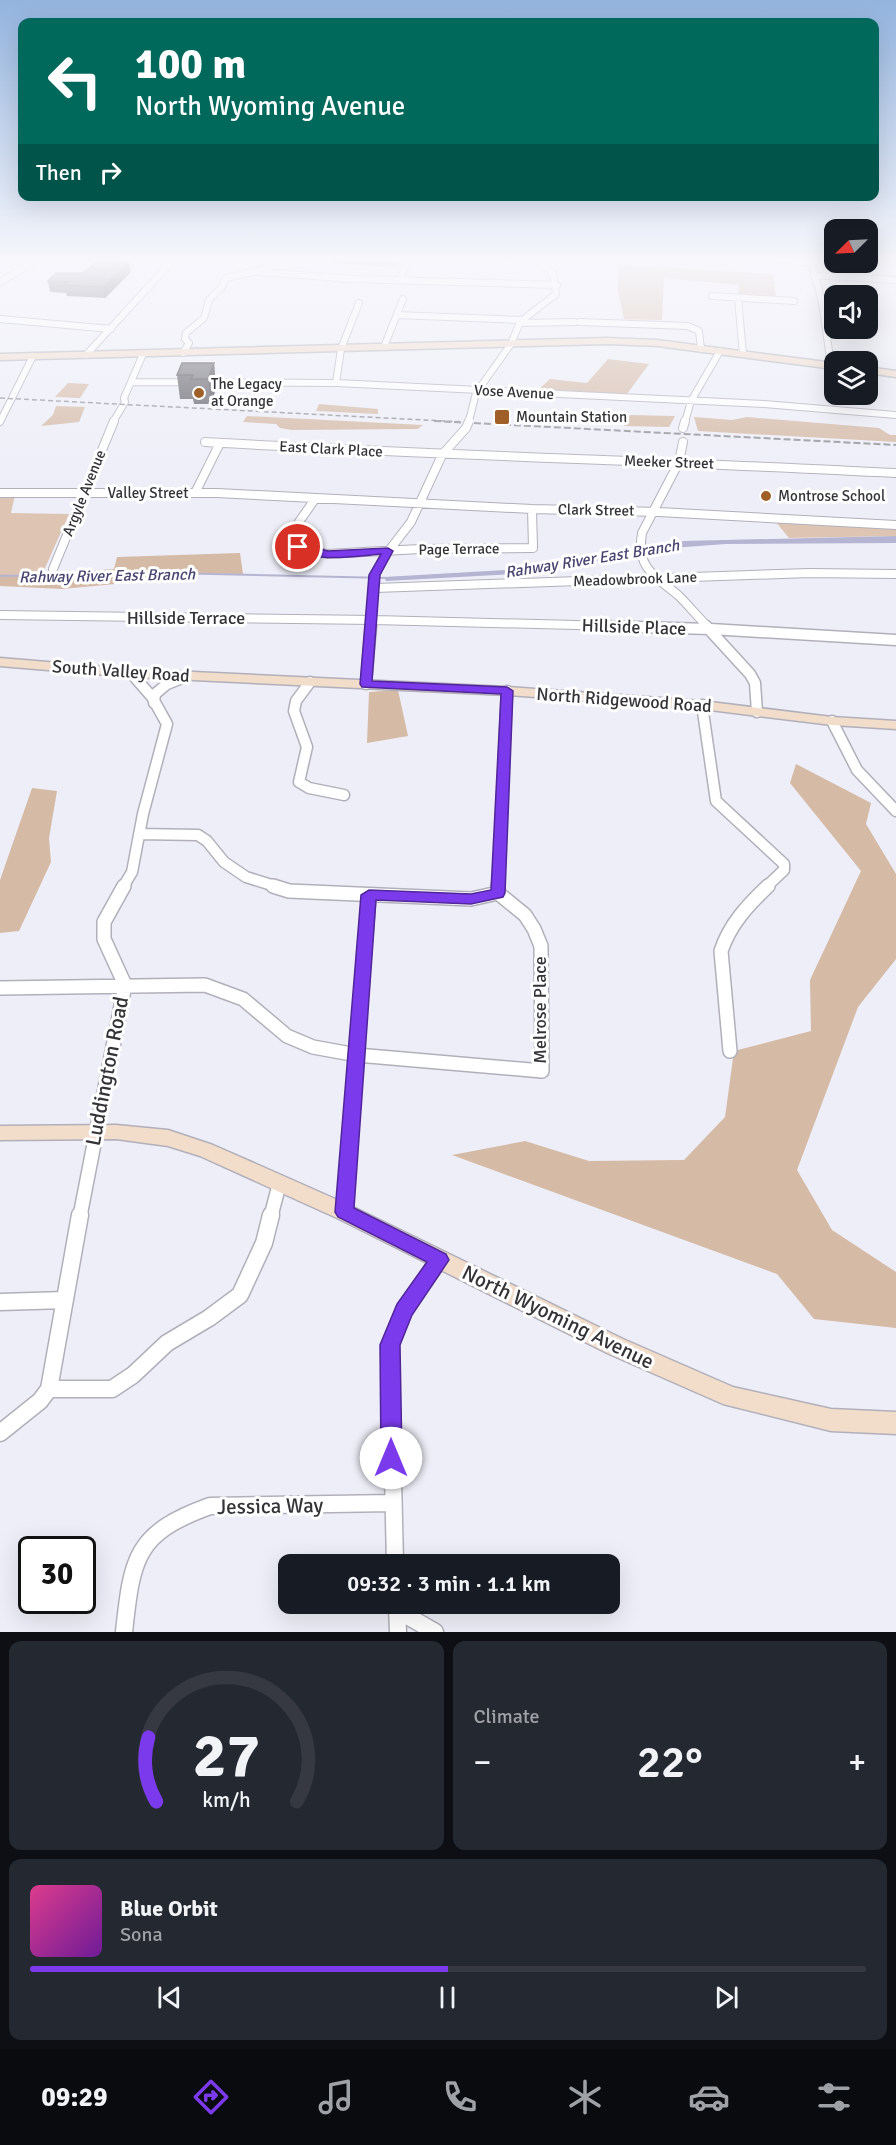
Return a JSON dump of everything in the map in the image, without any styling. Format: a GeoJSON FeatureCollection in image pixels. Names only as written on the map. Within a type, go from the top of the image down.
{"type":"FeatureCollection","features":[{"type":"Feature","properties":{"kind":"main road"},"geometry":{"type":"LineString","coordinates":[[0,357],[512,343],[639,342],[824,364]]}},
{"type":"Feature","properties":{"kind":"main road"},"geometry":{"type":"LineString","coordinates":[[878,372],[896,374]]}},
{"type":"Feature","properties":{"kind":"main road","name":"South Valley Road"},"geometry":{"type":"LineString","coordinates":[[0,662],[131,673],[243,679]]}},
{"type":"Feature","properties":{"kind":"main road","name":"North Ridgewood Road"},"geometry":{"type":"LineString","coordinates":[[243,679],[507,691],[702,705],[832,721],[896,725]]}},
{"type":"Feature","properties":{"kind":"main road","name":"North Wyoming Avenue"},"geometry":{"type":"LineString","coordinates":[[0,1133],[95,1132],[168,1138],[206,1150],[279,1185],[344,1212],[615,1346],[731,1397],[831,1420],[896,1423]]}},
{"type":"Feature","properties":{"kind":"street"},"geometry":{"type":"LineString","coordinates":[[86,355],[105,335]]}},
{"type":"Feature","properties":{"kind":"street"},"geometry":{"type":"LineString","coordinates":[[183,353],[188,346],[186,335]]}},
{"type":"Feature","properties":{"kind":"street"},"geometry":{"type":"LineString","coordinates":[[336,383],[341,348],[346,335]]}},
{"type":"Feature","properties":{"kind":"street"},"geometry":{"type":"LineString","coordinates":[[384,347],[389,335]]}},
{"type":"Feature","properties":{"kind":"street"},"geometry":{"type":"LineString","coordinates":[[366,684],[375,581],[388,551],[411,522],[442,455],[466,428],[478,390],[512,343],[515,335]]}},
{"type":"Feature","properties":{"kind":"street"},"geometry":{"type":"LineString","coordinates":[[700,335],[701,349]]}},
{"type":"Feature","properties":{"kind":"street"},"geometry":{"type":"LineString","coordinates":[[741,335],[743,354]]}},
{"type":"Feature","properties":{"kind":"street"},"geometry":{"type":"LineString","coordinates":[[827,335],[830,351]]}},
{"type":"Feature","properties":{"kind":"street"},"geometry":{"type":"LineString","coordinates":[[683,428],[691,400],[720,351]]}},
{"type":"Feature","properties":{"kind":"street","name":"Argyle Avenue"},"geometry":{"type":"LineString","coordinates":[[53,569],[115,418],[125,402],[124,398],[143,354]]}},
{"type":"Feature","properties":{"kind":"street"},"geometry":{"type":"LineString","coordinates":[[0,422],[33,356]]}},
{"type":"Feature","properties":{"kind":"street","name":"Vose Avenue"},"geometry":{"type":"LineString","coordinates":[[131,382],[336,383],[691,400],[896,415]]}},
{"type":"Feature","properties":{"kind":"street","name":"East Clark Place"},"geometry":{"type":"LineString","coordinates":[[205,442],[442,455]]}},
{"type":"Feature","properties":{"kind":"street"},"geometry":{"type":"LineString","coordinates":[[683,442],[679,462],[642,533],[641,550],[649,572],[654,578],[679,596],[711,629],[755,683],[758,712]]}},
{"type":"Feature","properties":{"kind":"street"},"geometry":{"type":"LineString","coordinates":[[195,493],[220,443]]}},
{"type":"Feature","properties":{"kind":"street","name":"Meeker Street"},"geometry":{"type":"LineString","coordinates":[[442,455],[679,462],[896,473]]}},
{"type":"Feature","properties":{"kind":"street","name":"Valley Street"},"geometry":{"type":"LineString","coordinates":[[0,493],[195,493],[296,498]]}},
{"type":"Feature","properties":{"kind":"street","name":"Clark Street"},"geometry":{"type":"LineString","coordinates":[[296,498],[532,509],[653,511],[896,525]]}},
{"type":"Feature","properties":{"kind":"street","name":"Page Terrace"},"geometry":{"type":"LineString","coordinates":[[315,499],[306,514],[291,530],[293,541],[306,551],[328,554],[533,548],[532,509]]}},
{"type":"Feature","properties":{"kind":"street","name":"Meadowbrook Lane"},"geometry":{"type":"LineString","coordinates":[[375,581],[654,578],[833,572],[896,574]]}},
{"type":"Feature","properties":{"kind":"street","name":"Hillside Terrace"},"geometry":{"type":"LineString","coordinates":[[0,615],[371,620]]}},
{"type":"Feature","properties":{"kind":"street","name":"Hillside Place"},"geometry":{"type":"LineString","coordinates":[[371,620],[711,629],[896,639]]}},
{"type":"Feature","properties":{"kind":"street","name":"Luddington Road"},"geometry":{"type":"LineString","coordinates":[[49,1389],[124,986],[104,939],[104,922],[132,872],[139,834],[167,724],[143,684],[131,673]]}},
{"type":"Feature","properties":{"kind":"street"},"geometry":{"type":"LineString","coordinates":[[154,703],[155,693],[167,684],[187,676]]}},
{"type":"Feature","properties":{"kind":"street"},"geometry":{"type":"LineString","coordinates":[[310,682],[294,703],[292,715],[306,743],[307,754],[299,777],[300,782],[309,788],[344,795]]}},
{"type":"Feature","properties":{"kind":"street"},"geometry":{"type":"LineString","coordinates":[[139,834],[198,835],[207,841],[230,867],[246,877],[273,888],[289,891],[471,899],[498,893],[507,691]]}},
{"type":"Feature","properties":{"kind":"street"},"geometry":{"type":"LineString","coordinates":[[702,705],[716,801],[784,864],[784,870],[735,921],[724,938],[721,951],[730,1051]]}},
{"type":"Feature","properties":{"kind":"street"},"geometry":{"type":"LineString","coordinates":[[832,721],[857,770],[896,811]]}},
{"type":"Feature","properties":{"kind":"street","name":"Melrose Place"},"geometry":{"type":"LineString","coordinates":[[124,986],[212,987],[243,999],[280,1030],[300,1043],[357,1055],[542,1071],[541,946],[536,929],[523,912],[498,893]]}},
{"type":"Feature","properties":{"kind":"street"},"geometry":{"type":"LineString","coordinates":[[344,1212],[369,895]]}},
{"type":"Feature","properties":{"kind":"street"},"geometry":{"type":"LineString","coordinates":[[0,988],[124,986]]}},
{"type":"Feature","properties":{"kind":"street"},"geometry":{"type":"LineString","coordinates":[[0,1433],[40,1401],[49,1389],[112,1389],[133,1375],[166,1343],[209,1318],[240,1295],[264,1243],[279,1185]]}},
{"type":"Feature","properties":{"kind":"street"},"geometry":{"type":"LineString","coordinates":[[395,1554],[390,1345],[404,1310],[439,1260]]}},
{"type":"Feature","properties":{"kind":"street"},"geometry":{"type":"LineString","coordinates":[[0,1302],[65,1300]]}},
{"type":"Feature","properties":{"kind":"street","name":"Jessica Way"},"geometry":{"type":"LineString","coordinates":[[124,1632],[129,1582],[149,1536],[166,1523],[210,1506],[392,1503]]}},
{"type":"Feature","properties":{"kind":"street"},"geometry":{"type":"LineString","coordinates":[[397,1614],[398,1632]]}},
{"type":"Feature","properties":{"kind":"street"},"geometry":{"type":"LineString","coordinates":[[408,1614],[435,1632]]}},
{"type":"Feature","properties":{"kind":"shaded area"},"geometry":{"type":"Polygon","coordinates":[[[608,359],[649,364],[627,394],[539,389],[550,379],[587,383],[608,359]]]}},
{"type":"Feature","properties":{"kind":"shaded area"},"geometry":{"type":"Polygon","coordinates":[[[68,383],[89,384],[80,398],[55,397],[68,383]]]}},
{"type":"Feature","properties":{"kind":"shaded area"},"geometry":{"type":"Polygon","coordinates":[[[319,404],[378,409],[378,414],[316,411],[319,404]]]}},
{"type":"Feature","properties":{"kind":"shaded area"},"geometry":{"type":"Polygon","coordinates":[[[56,406],[85,407],[79,422],[41,426],[53,415],[56,406]]]}},
{"type":"Feature","properties":{"kind":"shaded area"},"geometry":{"type":"Polygon","coordinates":[[[630,415],[675,416],[669,427],[624,426],[630,415]]]}},
{"type":"Feature","properties":{"kind":"shaded area"},"geometry":{"type":"Polygon","coordinates":[[[247,416],[423,425],[418,429],[292,430],[280,428],[276,424],[243,422],[247,416]]]}},
{"type":"Feature","properties":{"kind":"shaded area"},"geometry":{"type":"Polygon","coordinates":[[[694,417],[732,420],[747,417],[879,428],[890,435],[896,435],[896,442],[698,431],[694,417]]]}},
{"type":"Feature","properties":{"kind":"shaded area"},"geometry":{"type":"Polygon","coordinates":[[[0,495],[15,495],[11,513],[69,514],[42,575],[0,574],[0,495]]]}},
{"type":"Feature","properties":{"kind":"shaded area"},"geometry":{"type":"Polygon","coordinates":[[[775,521],[896,528],[896,536],[789,538],[775,521]]]}},
{"type":"Feature","properties":{"kind":"shaded area"},"geometry":{"type":"Polygon","coordinates":[[[240,553],[243,574],[168,573],[115,584],[62,589],[0,586],[0,574],[42,575],[114,569],[117,557],[240,553]]]}},
{"type":"Feature","properties":{"kind":"shaded area"},"geometry":{"type":"Polygon","coordinates":[[[398,690],[408,736],[367,743],[369,692],[398,690]]]}},
{"type":"Feature","properties":{"kind":"shaded area"},"geometry":{"type":"Polygon","coordinates":[[[796,764],[871,803],[866,824],[896,874],[896,959],[858,1007],[797,1170],[832,1230],[896,1272],[896,1328],[814,1319],[777,1274],[452,1155],[525,1141],[589,1161],[684,1160],[725,1117],[734,1051],[811,1031],[810,980],[861,871],[790,783],[796,764]]]}},
{"type":"Feature","properties":{"kind":"shaded area"},"geometry":{"type":"Polygon","coordinates":[[[32,788],[57,791],[49,838],[51,862],[19,931],[0,933],[0,880],[32,788]]]}},
{"type":"Feature","properties":{"kind":"water"},"geometry":{"type":"Polygon","coordinates":[[[896,536],[896,543],[726,544],[658,549],[532,573],[386,581],[384,577],[523,569],[684,541],[896,536]]]}},
{"type":"Feature","properties":{"kind":"building"},"geometry":{"type":"Polygon","coordinates":[[[182,363],[214,363],[208,379],[191,379],[193,375],[177,375],[182,363]]]}},
{"type":"Feature","properties":{"kind":"waterway","name":"Rahway River East Branch"},"geometry":{"type":"LineString","coordinates":[[0,576],[168,573],[387,578]]}},
{"type":"Feature","properties":{"kind":"railway"},"geometry":{"type":"LineString","coordinates":[[0,398],[463,422]]}},
{"type":"Feature","properties":{"kind":"railway"},"geometry":{"type":"LineString","coordinates":[[434,421],[896,445]]}},
{"type":"Feature","properties":{"kind":"place","name":"The Legacy at Orange"},"geometry":{"type":"Point","coordinates":[199,393]}},
{"type":"Feature","properties":{"kind":"place","name":"Mountain Station"},"geometry":{"type":"Point","coordinates":[502,417]}},
{"type":"Feature","properties":{"kind":"place","name":"Montrose School"},"geometry":{"type":"Point","coordinates":[766,496]}},
{"type":"Feature","properties":{"kind":"route"},"geometry":{"type":"LineString","coordinates":[[298,547],[306,551],[328,554],[388,551],[375,575],[366,684],[507,691],[498,893],[471,899],[369,895],[344,1212],[439,1260],[404,1310],[390,1345],[391,1458]]}}]}
